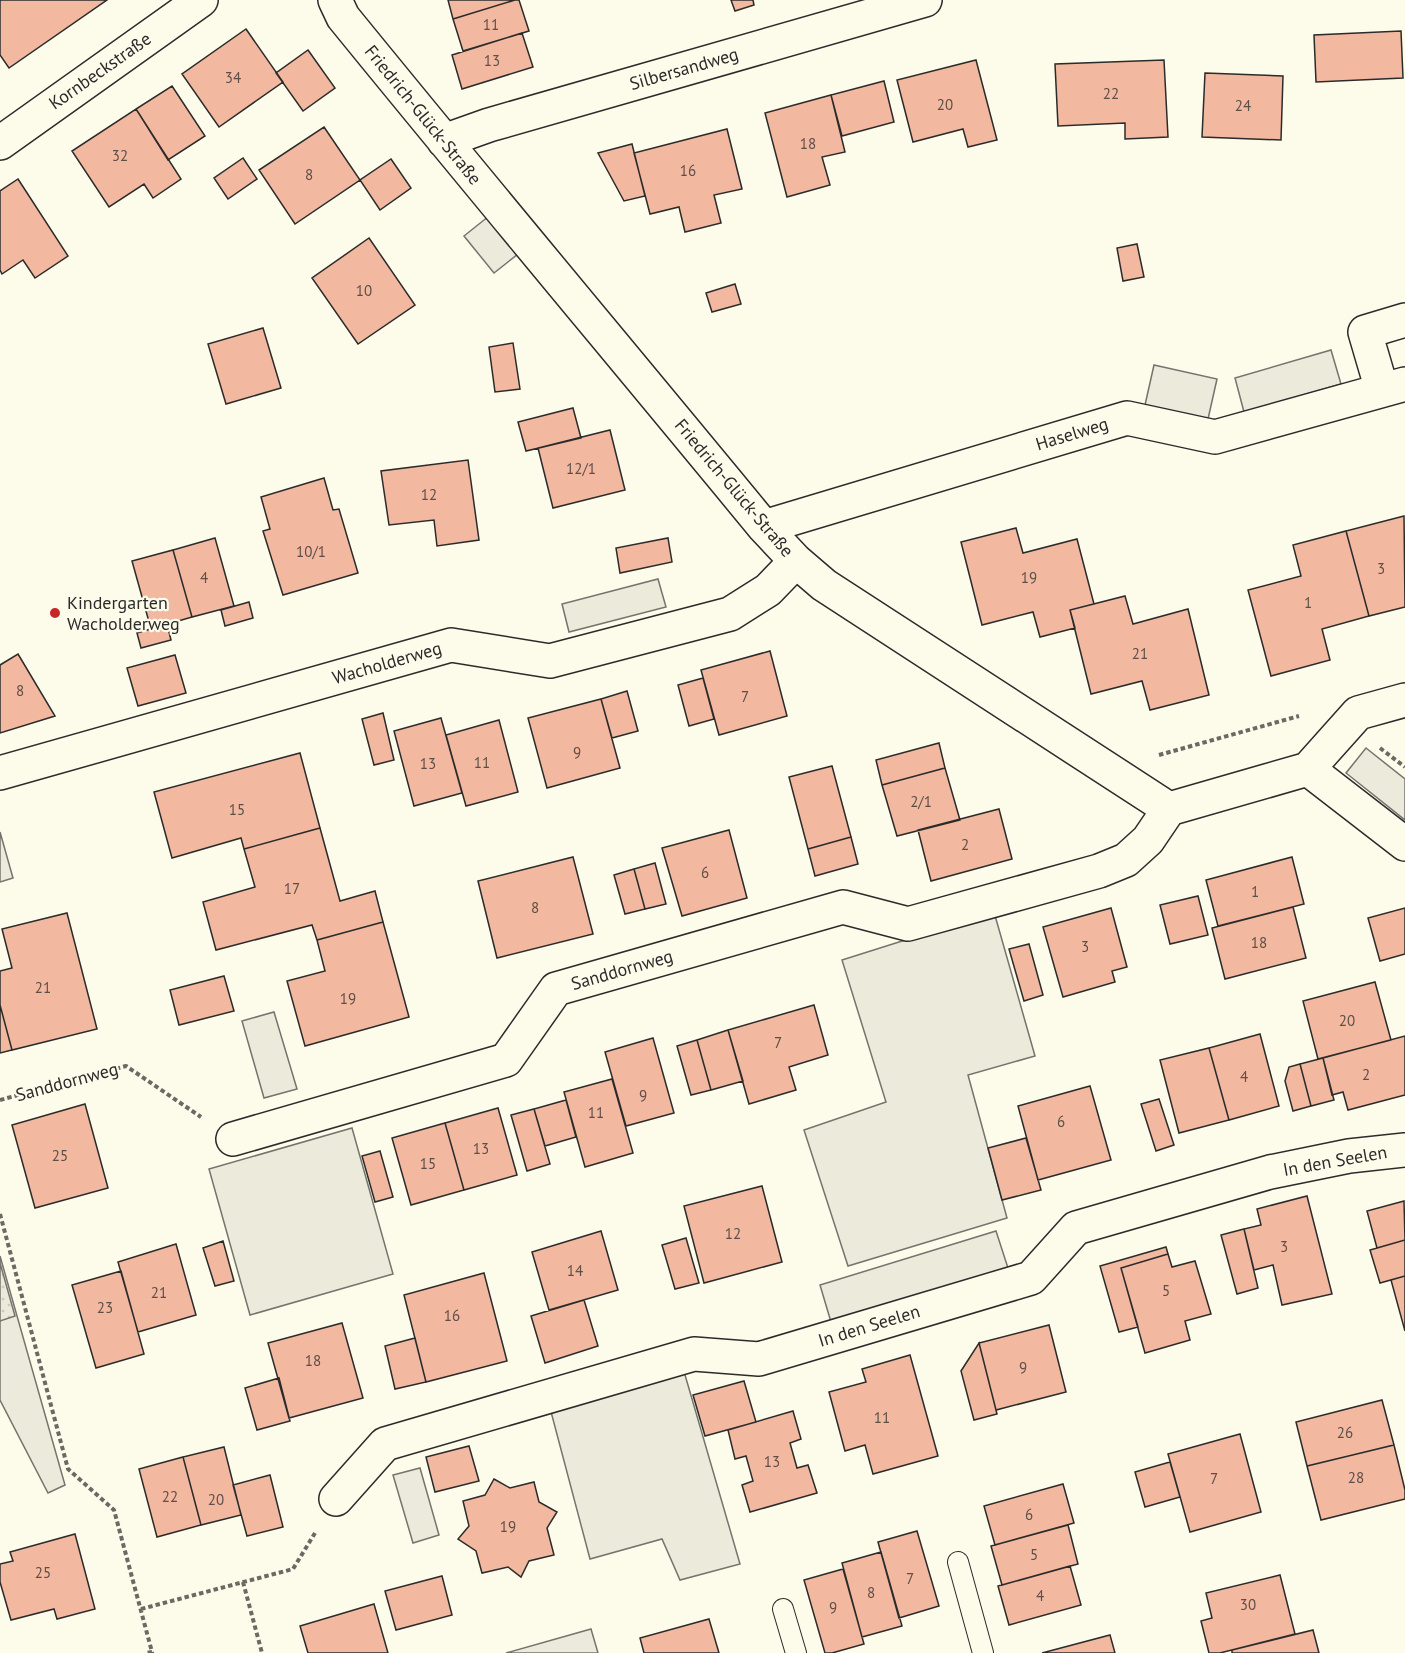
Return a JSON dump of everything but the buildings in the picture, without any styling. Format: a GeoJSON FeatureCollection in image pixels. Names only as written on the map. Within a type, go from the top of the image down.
{"type":"FeatureCollection","features":[{"type":"Feature","properties":{"kind":"street","name":"Kornbeckstraße"},"geometry":{"type":"LineString","coordinates":[[0,143],[201,0]]}},
{"type":"Feature","properties":{"kind":"street","name":"Friedrich-Glück-Straße"},"geometry":{"type":"LineString","coordinates":[[335,0],[343,17],[444,141],[764,527],[796,561],[824,585],[1169,809]]}},
{"type":"Feature","properties":{"kind":"street","name":"Silbersandweg"},"geometry":{"type":"LineString","coordinates":[[444,141],[489,125],[925,0]]}},
{"type":"Feature","properties":{"kind":"street","name":"Haselweg"},"geometry":{"type":"LineString","coordinates":[[764,527],[1127,418],[1215,437],[1394,387],[1365,332],[1405,320]]}},
{"type":"Feature","properties":{"kind":"street","name":"Wacholderweg"},"geometry":{"type":"LineString","coordinates":[[0,773],[451,645],[550,661],[730,614],[768,590],[796,561]]}},
{"type":"Feature","properties":{"kind":"street"},"geometry":{"type":"LineString","coordinates":[[1169,809],[1308,769],[1358,713],[1405,700]]}},
{"type":"Feature","properties":{"kind":"street"},"geometry":{"type":"LineString","coordinates":[[1308,769],[1405,844]]}},
{"type":"Feature","properties":{"kind":"street","name":"Sanddornweg"},"geometry":{"type":"LineString","coordinates":[[233,1139],[506,1060],[556,989],[843,907],[908,924],[1099,871],[1126,860],[1148,840],[1169,809]]}},
{"type":"Feature","properties":{"kind":"street","name":"In den Seelen"},"geometry":{"type":"LineString","coordinates":[[336,1499],[385,1444],[694,1354],[759,1359],[1031,1278],[1076,1228],[1270,1172],[1348,1156],[1405,1150]]}},
{"type":"Feature","properties":{"kind":"lane"},"geometry":{"type":"LineString","coordinates":[[958,1562],[983,1653]]}},
{"type":"Feature","properties":{"kind":"lane"},"geometry":{"type":"LineString","coordinates":[[783,1609],[796,1653]]}},
{"type":"Feature","properties":{"kind":"path"},"geometry":{"type":"LineString","coordinates":[[1109,769],[1326,709],[1348,723]]}},
{"type":"Feature","properties":{"kind":"path","name":"Sanddornweg"},"geometry":{"type":"LineString","coordinates":[[0,1100],[126,1066],[233,1139]]}},
{"type":"Feature","properties":{"kind":"path"},"geometry":{"type":"LineString","coordinates":[[0,1214],[68,1469],[114,1510],[152,1652],[145,1653]]}},
{"type":"Feature","properties":{"kind":"path"},"geometry":{"type":"LineString","coordinates":[[141,1609],[293,1569],[336,1499]]}},
{"type":"Feature","properties":{"kind":"path"},"geometry":{"type":"LineString","coordinates":[[243,1582],[262,1653]]}},
{"type":"Feature","properties":{"kind":"shaded area"},"geometry":{"type":"Polygon","coordinates":[[[489,216],[518,254],[494,273],[464,236],[489,216]]]}},
{"type":"Feature","properties":{"kind":"shaded area"},"geometry":{"type":"Polygon","coordinates":[[[1331,350],[1341,384],[1244,412],[1235,378],[1331,350]]]}},
{"type":"Feature","properties":{"kind":"shaded area"},"geometry":{"type":"Polygon","coordinates":[[[1154,365],[1217,379],[1208,419],[1145,405],[1154,365]]]}},
{"type":"Feature","properties":{"kind":"shaded area"},"geometry":{"type":"Polygon","coordinates":[[[658,579],[666,607],[569,632],[562,604],[658,579]]]}},
{"type":"Feature","properties":{"kind":"shaded area"},"geometry":{"type":"Polygon","coordinates":[[[1366,748],[1405,779],[1405,820],[1346,773],[1366,748]]]}},
{"type":"Feature","properties":{"kind":"shaded area"},"geometry":{"type":"Polygon","coordinates":[[[0,832],[13,878],[0,882],[0,832]]]}},
{"type":"Feature","properties":{"kind":"shaded area"},"geometry":{"type":"Polygon","coordinates":[[[994,912],[1035,1056],[968,1075],[1007,1218],[848,1266],[804,1130],[886,1102],[842,960],[994,912]]]}},
{"type":"Feature","properties":{"kind":"shaded area"},"geometry":{"type":"Polygon","coordinates":[[[274,1012],[297,1089],[264,1098],[242,1021],[274,1012]]]}},
{"type":"Feature","properties":{"kind":"shaded area"},"geometry":{"type":"Polygon","coordinates":[[[352,1128],[393,1274],[250,1315],[209,1169],[352,1128]]]}},
{"type":"Feature","properties":{"kind":"shaded area"},"geometry":{"type":"Polygon","coordinates":[[[996,1231],[1008,1268],[831,1322],[820,1285],[996,1231]]]}},
{"type":"Feature","properties":{"kind":"shaded area"},"geometry":{"type":"Polygon","coordinates":[[[0,1256],[65,1485],[48,1493],[0,1400],[0,1256]]]}},
{"type":"Feature","properties":{"kind":"shaded area"},"geometry":{"type":"Polygon","coordinates":[[[0,1263],[15,1316],[0,1321],[0,1263]]]}},
{"type":"Feature","properties":{"kind":"shaded area"},"geometry":{"type":"Polygon","coordinates":[[[683,1368],[740,1564],[680,1580],[662,1539],[590,1559],[550,1408],[683,1368]]]}},
{"type":"Feature","properties":{"kind":"shaded area"},"geometry":{"type":"Polygon","coordinates":[[[420,1468],[439,1535],[413,1543],[393,1475],[420,1468]]]}},
{"type":"Feature","properties":{"kind":"shaded area"},"geometry":{"type":"Polygon","coordinates":[[[591,1629],[598,1653],[506,1653],[591,1629]]]}},
{"type":"Feature","properties":{"kind":"place","name":"Kindergarten Wacholderweg"},"geometry":{"type":"Point","coordinates":[55,613]}}]}
